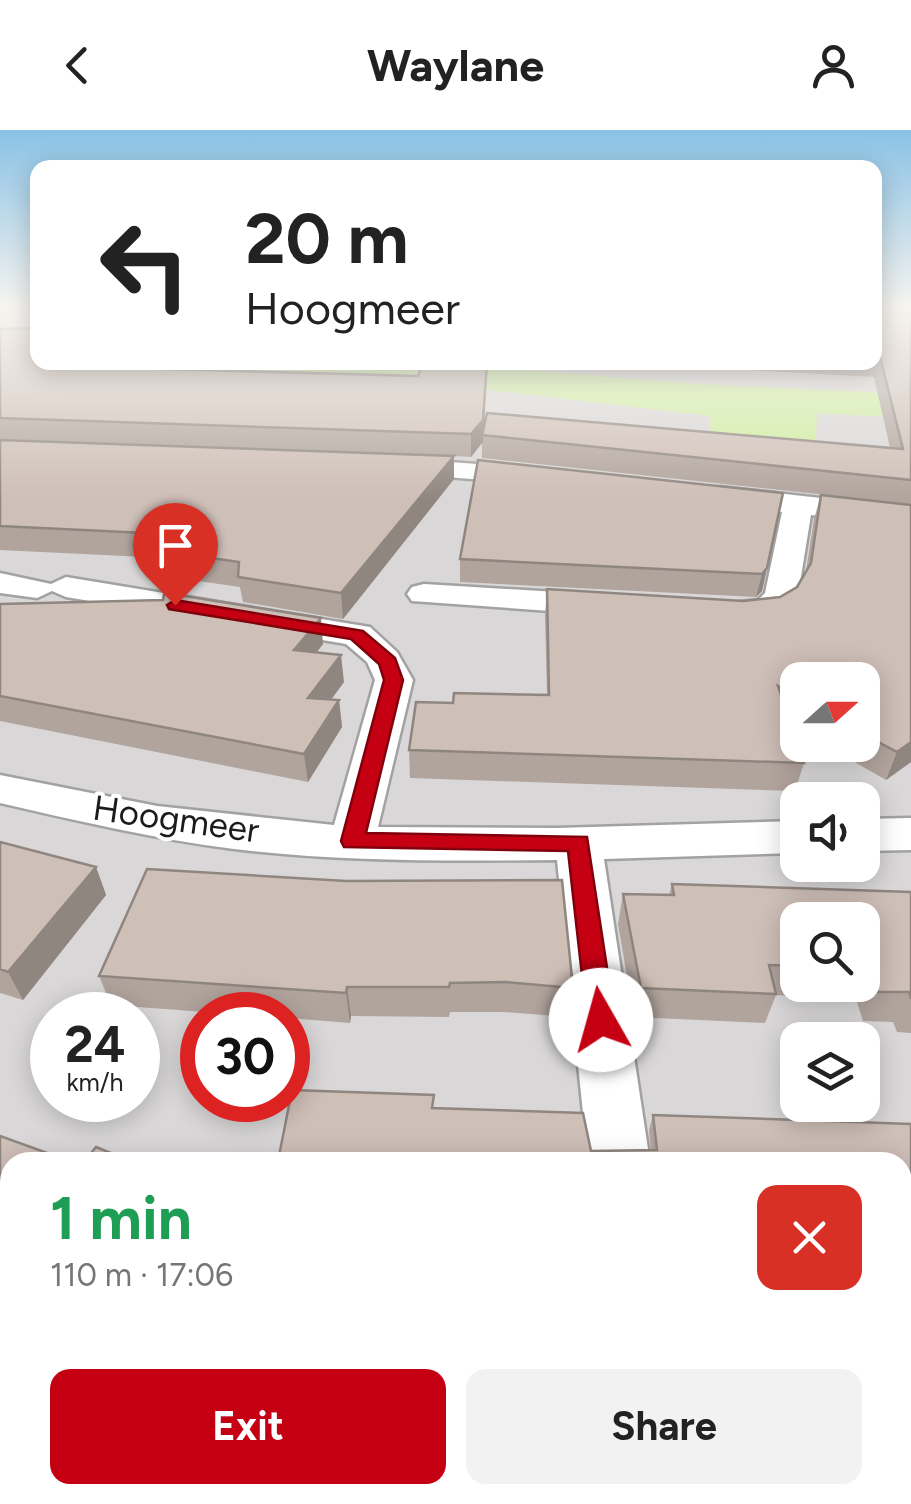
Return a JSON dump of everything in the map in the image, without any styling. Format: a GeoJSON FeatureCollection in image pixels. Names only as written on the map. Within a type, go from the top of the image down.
{"type":"FeatureCollection","features":[{"type":"Feature","properties":{"kind":"street"},"geometry":{"type":"LineString","coordinates":[[368,466],[456,467],[570,480]]}},
{"type":"Feature","properties":{"kind":"street"},"geometry":{"type":"LineString","coordinates":[[684,492],[911,517]]}},
{"type":"Feature","properties":{"kind":"street"},"geometry":{"type":"LineString","coordinates":[[698,610],[768,610],[781,594],[798,505]]}},
{"type":"Feature","properties":{"kind":"street"},"geometry":{"type":"LineString","coordinates":[[0,583],[357,635],[388,662],[394,680],[352,841]]}},
{"type":"Feature","properties":{"kind":"street"},"geometry":{"type":"LineString","coordinates":[[424,594],[640,607]]}},
{"type":"Feature","properties":{"kind":"street","name":"Hoogmeer"},"geometry":{"type":"LineString","coordinates":[[0,788],[158,822],[352,841],[578,843],[780,837]]}},
{"type":"Feature","properties":{"kind":"street"},"geometry":{"type":"LineString","coordinates":[[880,835],[911,834]]}},
{"type":"Feature","properties":{"kind":"street"},"geometry":{"type":"LineString","coordinates":[[578,843],[618,1152]]}},
{"type":"Feature","properties":{"kind":"shaded area"},"geometry":{"type":"Polygon","coordinates":[[[0,371],[911,371],[911,1152],[0,1152],[0,371]]]}},
{"type":"Feature","properties":{"kind":"green space"},"geometry":{"type":"Polygon","coordinates":[[[75,371],[432,371],[413,392],[70,378],[75,371]]]}},
{"type":"Feature","properties":{"kind":"green space"},"geometry":{"type":"Polygon","coordinates":[[[450,371],[537,371],[911,394],[906,418],[817,413],[816,441],[709,431],[711,416],[455,386],[450,371]]]}},
{"type":"Feature","properties":{"kind":"building"},"geometry":{"type":"Polygon","coordinates":[[[0,371],[418,376],[420,371],[486,371],[483,420],[471,434],[0,418],[0,371]]]}},
{"type":"Feature","properties":{"kind":"building"},"geometry":{"type":"Polygon","coordinates":[[[884,371],[911,371],[911,480],[482,435],[487,413],[903,449],[884,371]]]}},
{"type":"Feature","properties":{"kind":"building"},"geometry":{"type":"Polygon","coordinates":[[[0,440],[454,456],[341,593],[238,577],[239,562],[164,551],[165,534],[0,526],[0,440]]]}},
{"type":"Feature","properties":{"kind":"building"},"geometry":{"type":"Polygon","coordinates":[[[478,460],[783,493],[767,568],[762,574],[460,559],[478,460]]]}},
{"type":"Feature","properties":{"kind":"building"},"geometry":{"type":"Polygon","coordinates":[[[821,495],[911,505],[911,742],[897,752],[880,743],[880,662],[780,662],[780,762],[804,763],[409,750],[416,702],[453,703],[454,693],[549,695],[547,589],[743,601],[780,597],[797,587],[811,563],[821,495]]]}},
{"type":"Feature","properties":{"kind":"building"},"geometry":{"type":"Polygon","coordinates":[[[164,594],[321,618],[294,650],[341,655],[308,698],[339,700],[304,754],[0,696],[0,604],[163,600],[164,594]]]}},
{"type":"Feature","properties":{"kind":"building"},"geometry":{"type":"Polygon","coordinates":[[[0,842],[96,867],[8,972],[0,969],[0,842]]]}},
{"type":"Feature","properties":{"kind":"building"},"geometry":{"type":"Polygon","coordinates":[[[147,869],[346,881],[562,880],[573,988],[506,982],[450,983],[449,987],[347,987],[346,993],[99,976],[147,869]]]}},
{"type":"Feature","properties":{"kind":"building"},"geometry":{"type":"Polygon","coordinates":[[[672,884],[911,892],[911,999],[909,992],[880,992],[880,902],[780,902],[780,965],[769,965],[776,994],[641,988],[623,894],[674,895],[672,884]]]}},
{"type":"Feature","properties":{"kind":"building"},"geometry":{"type":"Polygon","coordinates":[[[310,1091],[434,1095],[432,1108],[583,1113],[591,1151],[657,1150],[653,1115],[911,1124],[911,1152],[280,1152],[286,1122],[310,1122],[310,1091]]]}},
{"type":"Feature","properties":{"kind":"building"},"geometry":{"type":"Polygon","coordinates":[[[0,1136],[44,1152],[0,1152],[0,1136]]]}},
{"type":"Feature","properties":{"kind":"route"},"geometry":{"type":"LineString","coordinates":[[175,605],[357,635],[388,662],[394,680],[352,841],[578,843],[601,1020]]}}]}
